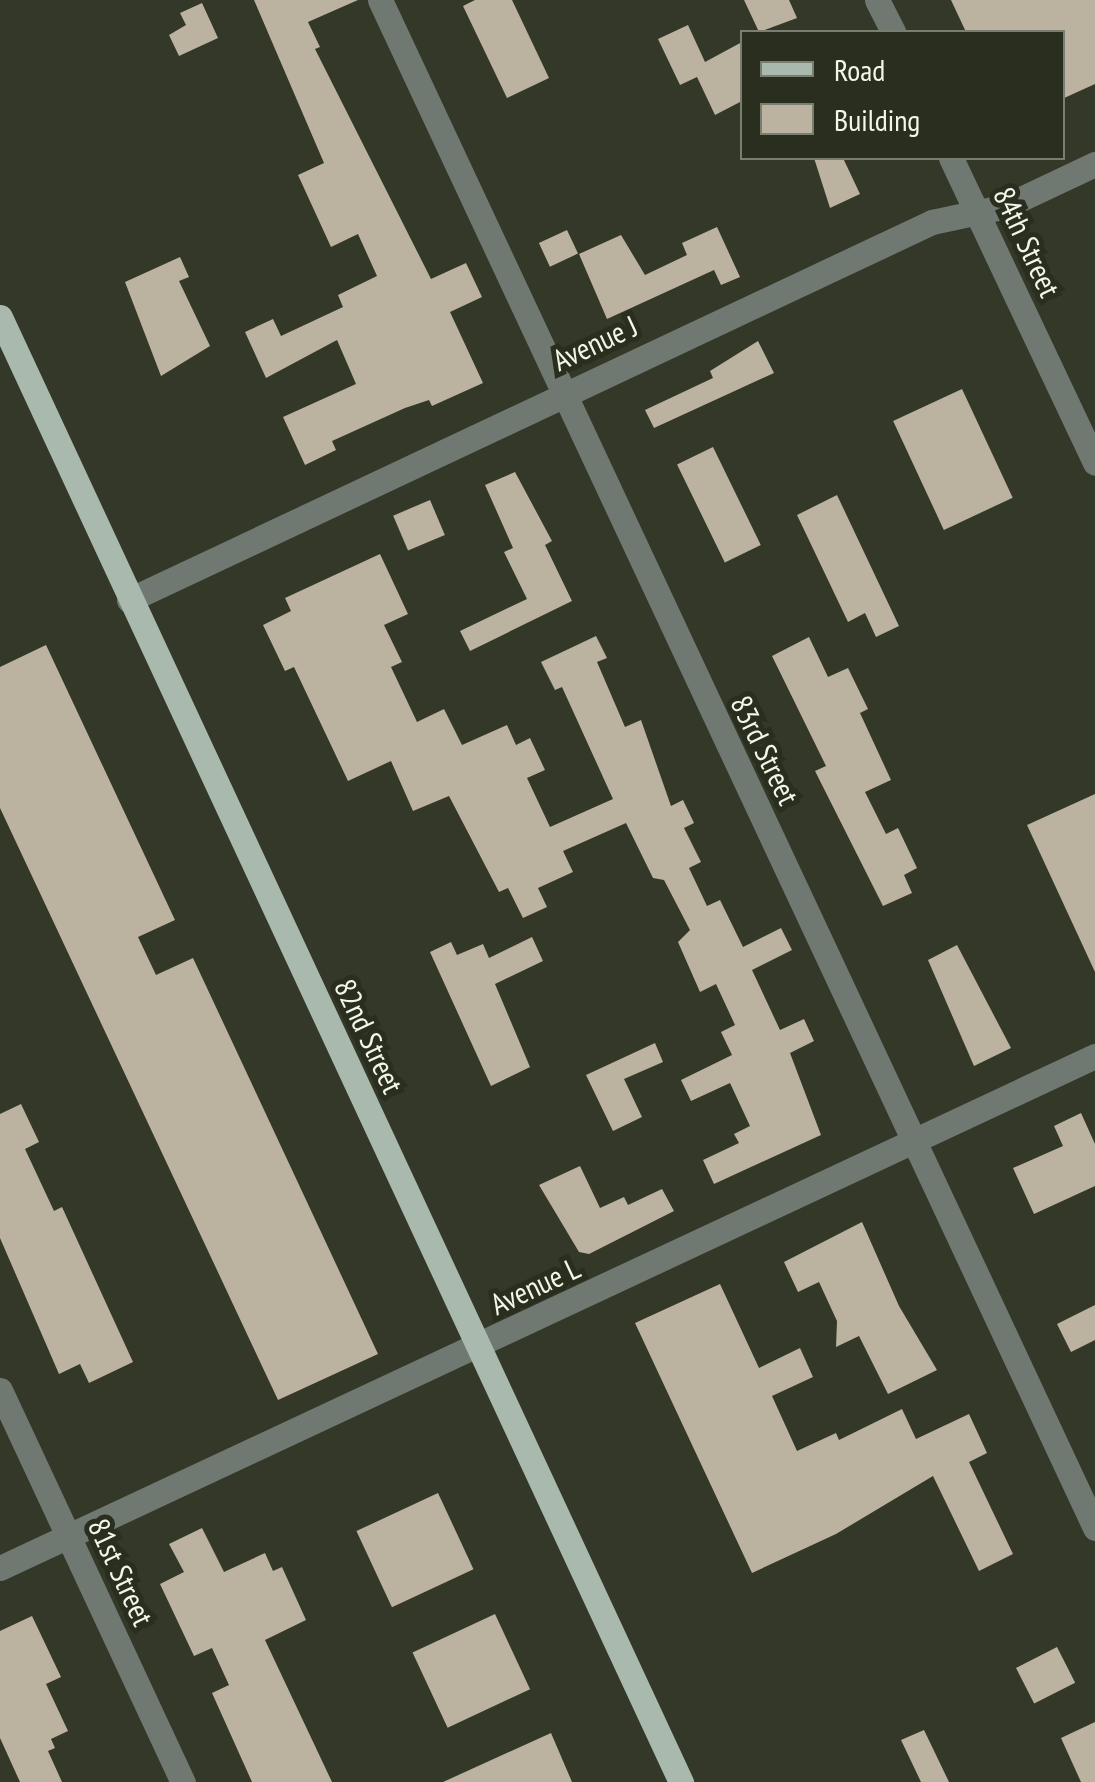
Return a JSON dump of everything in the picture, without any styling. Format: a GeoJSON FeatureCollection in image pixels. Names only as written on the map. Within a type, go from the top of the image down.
{"type":"FeatureCollection","features":[{"type":"Feature","properties":{"kind":"main road","name":"82nd Street"},"geometry":{"type":"LineString","coordinates":[[0,317],[681,1782]]}},
{"type":"Feature","properties":{"kind":"street","name":"83rd Street"},"geometry":{"type":"LineString","coordinates":[[380,0],[1095,1528]]}},
{"type":"Feature","properties":{"kind":"street"},"geometry":{"type":"LineString","coordinates":[[877,0],[892,30]]}},
{"type":"Feature","properties":{"kind":"street","name":"84th Street"},"geometry":{"type":"LineString","coordinates":[[953,160],[1095,463]]}},
{"type":"Feature","properties":{"kind":"street","name":"Avenue J"},"geometry":{"type":"LineString","coordinates":[[129,600],[932,222],[1006,206],[1095,164]]}},
{"type":"Feature","properties":{"kind":"street","name":"Avenue L"},"geometry":{"type":"LineString","coordinates":[[0,1568],[479,1349],[1095,1056]]}},
{"type":"Feature","properties":{"kind":"street","name":"81st Street"},"geometry":{"type":"LineString","coordinates":[[0,1390],[183,1782]]}},
{"type":"Feature","properties":{"kind":"building"},"geometry":{"type":"Polygon","coordinates":[[[254,0],[358,0],[308,22],[320,47],[315,49],[431,279],[466,263],[482,297],[450,312],[483,383],[432,406],[429,400],[405,408],[332,441],[336,450],[305,465],[283,417],[356,384],[337,340],[266,378],[245,332],[273,319],[281,336],[343,307],[338,295],[377,276],[358,234],[331,247],[298,175],[324,163],[254,0]]]}},
{"type":"Feature","properties":{"kind":"building"},"geometry":{"type":"Polygon","coordinates":[[[475,0],[512,0],[549,78],[507,98],[463,6],[475,0]]]}},
{"type":"Feature","properties":{"kind":"building"},"geometry":{"type":"Polygon","coordinates":[[[744,0],[789,0],[797,18],[758,30],[744,0]]]}},
{"type":"Feature","properties":{"kind":"building"},"geometry":{"type":"Polygon","coordinates":[[[951,0],[1095,0],[1095,84],[1065,98],[1065,30],[965,30],[951,0]]]}},
{"type":"Feature","properties":{"kind":"building"},"geometry":{"type":"Polygon","coordinates":[[[202,3],[218,38],[179,56],[169,35],[186,25],[180,13],[202,3]]]}},
{"type":"Feature","properties":{"kind":"building"},"geometry":{"type":"Polygon","coordinates":[[[688,25],[705,62],[740,43],[740,102],[715,115],[697,77],[680,85],[658,39],[688,25]]]}},
{"type":"Feature","properties":{"kind":"building"},"geometry":{"type":"Polygon","coordinates":[[[815,160],[844,160],[860,194],[830,208],[815,160]]]}},
{"type":"Feature","properties":{"kind":"building"},"geometry":{"type":"Polygon","coordinates":[[[717,227],[740,277],[721,285],[714,270],[607,319],[579,254],[621,235],[645,275],[687,255],[682,243],[717,227]]]}},
{"type":"Feature","properties":{"kind":"building"},"geometry":{"type":"Polygon","coordinates":[[[567,230],[578,254],[550,267],[539,243],[567,230]]]}},
{"type":"Feature","properties":{"kind":"building"},"geometry":{"type":"Polygon","coordinates":[[[180,257],[189,277],[179,281],[210,346],[161,376],[125,282],[180,257]]]}},
{"type":"Feature","properties":{"kind":"building"},"geometry":{"type":"Polygon","coordinates":[[[758,341],[774,373],[654,428],[645,410],[713,378],[710,371],[758,341]]]}},
{"type":"Feature","properties":{"kind":"building"},"geometry":{"type":"Polygon","coordinates":[[[962,389],[1013,498],[944,530],[893,421],[962,389]]]}},
{"type":"Feature","properties":{"kind":"building"},"geometry":{"type":"Polygon","coordinates":[[[713,447],[761,545],[725,563],[677,465],[713,447]]]}},
{"type":"Feature","properties":{"kind":"building"},"geometry":{"type":"Polygon","coordinates":[[[515,472],[552,541],[545,545],[572,601],[470,651],[460,631],[527,599],[504,552],[513,548],[485,485],[515,472]]]}},
{"type":"Feature","properties":{"kind":"building"},"geometry":{"type":"Polygon","coordinates":[[[837,495],[899,626],[876,637],[865,613],[848,622],[797,515],[837,495]]]}},
{"type":"Feature","properties":{"kind":"building"},"geometry":{"type":"Polygon","coordinates":[[[430,500],[445,535],[408,551],[393,516],[430,500]]]}},
{"type":"Feature","properties":{"kind":"building"},"geometry":{"type":"Polygon","coordinates":[[[380,554],[408,614],[384,625],[402,662],[391,667],[417,722],[444,709],[462,745],[507,725],[516,745],[530,738],[545,770],[527,778],[550,827],[613,799],[562,687],[555,690],[541,662],[596,636],[607,658],[597,662],[625,727],[641,720],[671,806],[683,800],[694,823],[684,828],[701,862],[689,868],[707,906],[720,900],[743,947],[781,928],[792,950],[752,970],[780,1030],[804,1019],[814,1041],[790,1053],[821,1135],[714,1184],[703,1160],[739,1143],[734,1134],[750,1126],[730,1083],[691,1101],[681,1080],[732,1055],[721,1032],[735,1025],[716,984],[700,992],[678,942],[690,930],[664,880],[653,878],[626,823],[563,851],[573,872],[538,888],[547,907],[523,918],[508,888],[499,892],[449,796],[413,811],[391,761],[348,781],[294,667],[285,671],[263,625],[291,611],[285,598],[380,554]]]}},
{"type":"Feature","properties":{"kind":"building"},"geometry":{"type":"Polygon","coordinates":[[[809,637],[828,677],[848,668],[868,709],[860,713],[891,780],[865,792],[886,834],[898,828],[917,868],[904,875],[912,893],[883,906],[815,771],[826,766],[772,656],[809,637]]]}},
{"type":"Feature","properties":{"kind":"building"},"geometry":{"type":"Polygon","coordinates":[[[46,645],[175,920],[138,937],[156,975],[193,958],[378,1354],[278,1400],[0,808],[0,667],[46,645]]]}},
{"type":"Feature","properties":{"kind":"building"},"geometry":{"type":"Polygon","coordinates":[[[1095,794],[1095,972],[1027,825],[1095,794]]]}},
{"type":"Feature","properties":{"kind":"building"},"geometry":{"type":"Polygon","coordinates":[[[532,937],[543,961],[495,984],[530,1067],[491,1086],[430,952],[451,942],[457,955],[483,944],[489,958],[532,937]]]}},
{"type":"Feature","properties":{"kind":"building"},"geometry":{"type":"Polygon","coordinates":[[[957,945],[1011,1048],[974,1066],[928,960],[957,945]]]}},
{"type":"Feature","properties":{"kind":"building"},"geometry":{"type":"Polygon","coordinates":[[[655,1043],[663,1062],[624,1079],[642,1117],[613,1131],[586,1075],[655,1043]]]}},
{"type":"Feature","properties":{"kind":"building"},"geometry":{"type":"Polygon","coordinates":[[[21,1104],[39,1142],[25,1149],[54,1211],[62,1207],[133,1362],[89,1383],[80,1364],[59,1374],[0,1238],[0,1114],[21,1104]]]}},
{"type":"Feature","properties":{"kind":"building"},"geometry":{"type":"Polygon","coordinates":[[[1081,1113],[1095,1144],[1095,1186],[1034,1214],[1013,1168],[1063,1146],[1054,1126],[1081,1113]]]}},
{"type":"Feature","properties":{"kind":"building"},"geometry":{"type":"Polygon","coordinates":[[[580,1166],[600,1208],[624,1197],[628,1205],[662,1189],[674,1211],[589,1254],[579,1252],[539,1185],[580,1166]]]}},
{"type":"Feature","properties":{"kind":"building"},"geometry":{"type":"Polygon","coordinates":[[[862,1222],[899,1306],[937,1370],[888,1394],[859,1336],[836,1347],[837,1321],[819,1282],[798,1292],[784,1262],[862,1222]]]}},
{"type":"Feature","properties":{"kind":"building"},"geometry":{"type":"Polygon","coordinates":[[[720,1284],[759,1368],[800,1348],[813,1377],[772,1396],[797,1451],[836,1433],[839,1440],[902,1409],[916,1439],[969,1414],[987,1453],[969,1462],[1013,1554],[979,1571],[933,1476],[836,1534],[752,1573],[635,1323],[720,1284]]]}},
{"type":"Feature","properties":{"kind":"building"},"geometry":{"type":"Polygon","coordinates":[[[1095,1305],[1095,1340],[1071,1352],[1057,1324],[1095,1305]]]}},
{"type":"Feature","properties":{"kind":"building"},"geometry":{"type":"Polygon","coordinates":[[[438,1493],[473,1569],[392,1607],[356,1531],[438,1493]]]}},
{"type":"Feature","properties":{"kind":"building"},"geometry":{"type":"Polygon","coordinates":[[[202,1528],[224,1572],[265,1553],[273,1571],[282,1567],[306,1620],[265,1640],[332,1782],[252,1782],[212,1693],[229,1685],[212,1648],[194,1656],[160,1584],[184,1572],[169,1544],[202,1528]]]}},
{"type":"Feature","properties":{"kind":"building"},"geometry":{"type":"Polygon","coordinates":[[[495,1614],[530,1689],[448,1728],[413,1652],[495,1614]]]}},
{"type":"Feature","properties":{"kind":"building"},"geometry":{"type":"Polygon","coordinates":[[[32,1616],[61,1677],[46,1684],[68,1731],[51,1739],[55,1748],[48,1751],[62,1782],[20,1782],[0,1738],[0,1631],[32,1616]]]}},
{"type":"Feature","properties":{"kind":"building"},"geometry":{"type":"Polygon","coordinates":[[[1057,1647],[1075,1683],[1034,1704],[1016,1668],[1057,1647]]]}},
{"type":"Feature","properties":{"kind":"building"},"geometry":{"type":"Polygon","coordinates":[[[1095,1722],[1095,1782],[1081,1782],[1061,1738],[1095,1722]]]}},
{"type":"Feature","properties":{"kind":"building"},"geometry":{"type":"Polygon","coordinates":[[[924,1730],[949,1782],[921,1782],[901,1740],[924,1730]]]}},
{"type":"Feature","properties":{"kind":"building"},"geometry":{"type":"Polygon","coordinates":[[[551,1733],[572,1782],[443,1782],[551,1733]]]}}]}
